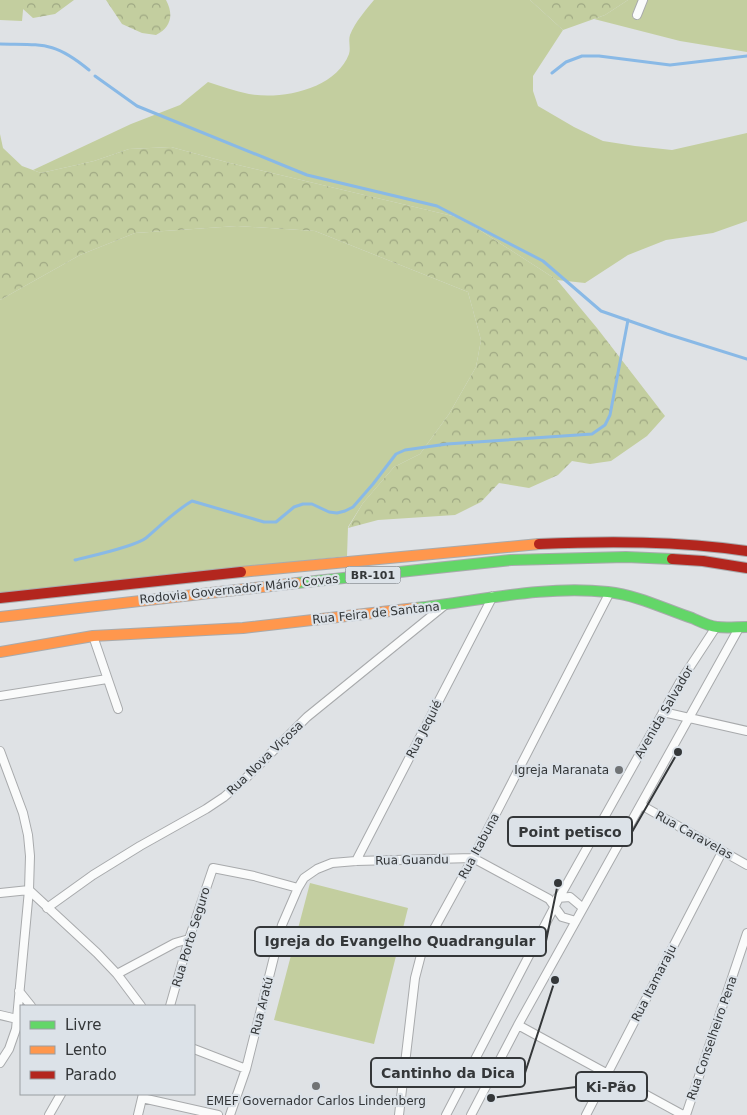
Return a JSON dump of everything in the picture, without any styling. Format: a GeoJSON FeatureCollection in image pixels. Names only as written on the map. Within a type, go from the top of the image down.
{"type":"FeatureCollection","features":[{"type":"Feature","properties":{"kind":"main road","name":"Rodovia Governador Mário Covas"},"geometry":{"type":"LineString","coordinates":[[0,598],[229,572],[521,545],[652,542],[696,544],[747,550]]}},
{"type":"Feature","properties":{"kind":"main road","name":"Rodovia Governador Mário Covas"},"geometry":{"type":"LineString","coordinates":[[0,617],[510,560],[626,556],[703,561],[747,568]]}},
{"type":"Feature","properties":{"kind":"main road","name":"Rua Feira de Santana"},"geometry":{"type":"LineString","coordinates":[[0,652],[93,636],[243,628],[445,605],[493,596],[538,591],[579,590],[610,592],[632,597],[716,627],[743,627]]}},
{"type":"Feature","properties":{"kind":"street"},"geometry":{"type":"LineString","coordinates":[[637,15],[643,0]]}},
{"type":"Feature","properties":{"kind":"street","name":"Rua Itabuna"},"geometry":{"type":"LineString","coordinates":[[399,1115],[417,964],[610,592]]}},
{"type":"Feature","properties":{"kind":"street","name":"Rua Jequié"},"geometry":{"type":"LineString","coordinates":[[356,861],[493,596]]}},
{"type":"Feature","properties":{"kind":"street","name":"Rua Nova Viçosa"},"geometry":{"type":"LineString","coordinates":[[47,908],[93,875],[140,846],[206,810],[224,797],[246,778],[307,717],[445,605]]}},
{"type":"Feature","properties":{"kind":"street","name":"Avenida Salvador"},"geometry":{"type":"LineString","coordinates":[[446,1115],[554,907],[680,682],[716,627]]}},
{"type":"Feature","properties":{"kind":"street","name":"Avenida Salvador"},"geometry":{"type":"LineString","coordinates":[[471,1115],[518,1025],[688,718],[743,627]]}},
{"type":"Feature","properties":{"kind":"street"},"geometry":{"type":"LineString","coordinates":[[93,636],[118,709]]}},
{"type":"Feature","properties":{"kind":"street"},"geometry":{"type":"LineString","coordinates":[[0,696],[107,679]]}},
{"type":"Feature","properties":{"kind":"street"},"geometry":{"type":"LineString","coordinates":[[663,712],[747,731]]}},
{"type":"Feature","properties":{"kind":"street"},"geometry":{"type":"LineString","coordinates":[[0,751],[16,793],[28,835],[30,856],[29,890],[17,1019],[14,1037],[0,1063]]}},
{"type":"Feature","properties":{"kind":"street","name":"Rua Caravelas"},"geometry":{"type":"LineString","coordinates":[[641,805],[722,852],[747,864]]}},
{"type":"Feature","properties":{"kind":"street","name":"Rua Itamaraju"},"geometry":{"type":"LineString","coordinates":[[586,1115],[722,852]]}},
{"type":"Feature","properties":{"kind":"street","name":"Rua Guandu"},"geometry":{"type":"LineString","coordinates":[[356,861],[473,858],[549,899],[562,917],[576,921]]}},
{"type":"Feature","properties":{"kind":"street","name":"Rua Aratú"},"geometry":{"type":"LineString","coordinates":[[230,1115],[246,1069],[282,925],[298,888],[304,878],[317,869],[332,863],[356,861]]}},
{"type":"Feature","properties":{"kind":"street","name":"Rua Porto Seguro"},"geometry":{"type":"LineString","coordinates":[[170,1005],[213,868],[254,876],[298,888]]}},
{"type":"Feature","properties":{"kind":"street"},"geometry":{"type":"LineString","coordinates":[[29,890],[97,953],[117,974],[140,1005]]}},
{"type":"Feature","properties":{"kind":"street"},"geometry":{"type":"LineString","coordinates":[[0,893],[29,890]]}},
{"type":"Feature","properties":{"kind":"street"},"geometry":{"type":"LineString","coordinates":[[549,899],[570,897],[579,902],[584,908]]}},
{"type":"Feature","properties":{"kind":"street","name":"Rua Conselheiro Pena"},"geometry":{"type":"LineString","coordinates":[[685,1115],[747,933]]}},
{"type":"Feature","properties":{"kind":"street"},"geometry":{"type":"LineString","coordinates":[[117,974],[175,942],[190,939]]}},
{"type":"Feature","properties":{"kind":"street"},"geometry":{"type":"LineString","coordinates":[[19,991],[30,1005]]}},
{"type":"Feature","properties":{"kind":"street"},"geometry":{"type":"LineString","coordinates":[[0,1015],[17,1019]]}},
{"type":"Feature","properties":{"kind":"street"},"geometry":{"type":"LineString","coordinates":[[518,1025],[685,1115]]}},
{"type":"Feature","properties":{"kind":"street"},"geometry":{"type":"LineString","coordinates":[[195,1050],[246,1069]]}},
{"type":"Feature","properties":{"kind":"street"},"geometry":{"type":"LineString","coordinates":[[49,1115],[60,1095]]}},
{"type":"Feature","properties":{"kind":"street"},"geometry":{"type":"LineString","coordinates":[[138,1115],[143,1096],[218,1115]]}},
{"type":"Feature","properties":{"kind":"green space"},"geometry":{"type":"Polygon","coordinates":[[[0,0],[24,0],[22,21],[0,20],[0,0]]]}},
{"type":"Feature","properties":{"kind":"green space"},"geometry":{"type":"Polygon","coordinates":[[[22,0],[74,0],[55,14],[33,18],[23,9],[22,0]]]}},
{"type":"Feature","properties":{"kind":"green space"},"geometry":{"type":"Polygon","coordinates":[[[106,0],[166,0],[170,11],[170,20],[165,28],[156,35],[142,33],[122,24],[106,0]]]}},
{"type":"Feature","properties":{"kind":"green space"},"geometry":{"type":"Polygon","coordinates":[[[374,0],[530,0],[563,30],[533,76],[533,91],[538,106],[603,141],[635,146],[672,150],[747,133],[747,221],[713,233],[666,240],[628,255],[585,283],[557,280],[461,218],[230,163],[171,147],[129,149],[94,161],[41,173],[33,170],[131,124],[180,105],[208,82],[244,93],[262,95],[292,93],[320,84],[333,76],[342,66],[349,54],[349,37],[352,30],[374,0]]]}},
{"type":"Feature","properties":{"kind":"green space"},"geometry":{"type":"Polygon","coordinates":[[[530,0],[628,0],[605,15],[563,30],[530,0]]]}},
{"type":"Feature","properties":{"kind":"green space"},"geometry":{"type":"Polygon","coordinates":[[[628,0],[747,0],[747,52],[680,41],[594,19],[605,15],[628,0]]]}},
{"type":"Feature","properties":{"kind":"green space"},"geometry":{"type":"Polygon","coordinates":[[[0,134],[3,148],[22,166],[41,173],[94,161],[129,149],[171,147],[230,163],[461,218],[557,280],[665,416],[647,436],[611,461],[590,464],[572,461],[558,475],[529,488],[499,483],[481,502],[455,515],[378,520],[348,528],[363,503],[394,467],[420,454],[449,414],[476,367],[481,340],[468,292],[315,231],[237,226],[135,233],[80,255],[0,300],[0,134]]]}},
{"type":"Feature","properties":{"kind":"green space"},"geometry":{"type":"Polygon","coordinates":[[[237,226],[315,231],[468,292],[481,340],[476,367],[449,414],[420,454],[394,467],[363,503],[348,527],[347,556],[0,594],[0,300],[80,255],[135,233],[237,226]]]}},
{"type":"Feature","properties":{"kind":"green space"},"geometry":{"type":"Polygon","coordinates":[[[310,883],[408,908],[374,1044],[274,1020],[310,883]]]}},
{"type":"Feature","properties":{"kind":"waterway"},"geometry":{"type":"LineString","coordinates":[[0,44],[48,46],[66,54],[89,70]]}},
{"type":"Feature","properties":{"kind":"waterway"},"geometry":{"type":"LineString","coordinates":[[552,73],[566,62],[582,56],[599,56],[670,65],[747,56]]}},
{"type":"Feature","properties":{"kind":"waterway"},"geometry":{"type":"LineString","coordinates":[[95,76],[137,106],[307,175],[437,206],[543,261],[601,311],[747,359]]}},
{"type":"Feature","properties":{"kind":"waterway"},"geometry":{"type":"LineString","coordinates":[[75,560],[132,545],[146,538],[192,501],[264,522],[276,522],[294,507],[303,504],[312,504],[329,512],[337,513],[353,507],[396,454],[405,450],[447,444],[592,434],[605,425],[610,415],[628,320]]}},
{"type":"Feature","properties":{"kind":"traffic: fast"},"geometry":{"type":"LineString","coordinates":[[297,583],[511,560],[626,557],[672,559]]}},
{"type":"Feature","properties":{"kind":"traffic: fast"},"geometry":{"type":"LineString","coordinates":[[416,608],[536,592],[584,590],[630,596],[707,625],[747,627]]}},
{"type":"Feature","properties":{"kind":"traffic: slow"},"geometry":{"type":"LineString","coordinates":[[241,572],[539,544]]}},
{"type":"Feature","properties":{"kind":"traffic: slow"},"geometry":{"type":"LineString","coordinates":[[0,617],[297,583]]}},
{"type":"Feature","properties":{"kind":"traffic: slow"},"geometry":{"type":"LineString","coordinates":[[0,652],[93,636],[243,628],[416,608]]}},
{"type":"Feature","properties":{"kind":"traffic: jam"},"geometry":{"type":"LineString","coordinates":[[539,544],[643,543],[695,545],[747,551]]}},
{"type":"Feature","properties":{"kind":"traffic: jam"},"geometry":{"type":"LineString","coordinates":[[672,559],[703,561],[747,568]]}},
{"type":"Feature","properties":{"kind":"traffic: jam"},"geometry":{"type":"LineString","coordinates":[[0,598],[241,572]]}},
{"type":"Feature","properties":{"kind":"place","name":"Point petisco"},"geometry":{"type":"Point","coordinates":[678,752]}},
{"type":"Feature","properties":{"kind":"place","name":"Igreja Maranata"},"geometry":{"type":"Point","coordinates":[619,770]}},
{"type":"Feature","properties":{"kind":"place","name":"Igreja do Evangelho Quadrangular"},"geometry":{"type":"Point","coordinates":[558,883]}},
{"type":"Feature","properties":{"kind":"place","name":"Cantinho da Dica"},"geometry":{"type":"Point","coordinates":[555,980]}},
{"type":"Feature","properties":{"kind":"place","name":"EMEF Governador Carlos Lindenberg"},"geometry":{"type":"Point","coordinates":[316,1086]}},
{"type":"Feature","properties":{"kind":"place","name":"Ki-Pão"},"geometry":{"type":"Point","coordinates":[491,1098]}}]}
